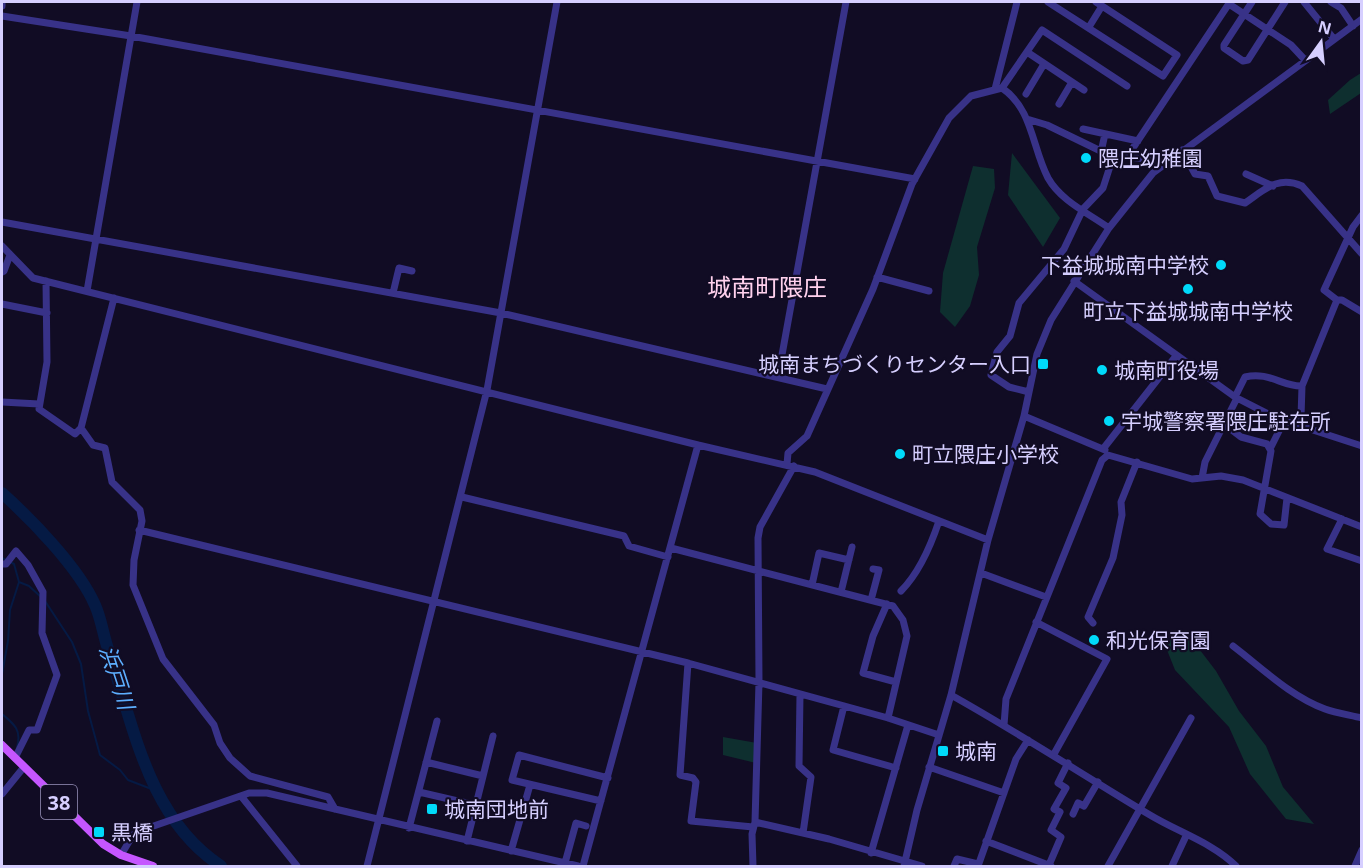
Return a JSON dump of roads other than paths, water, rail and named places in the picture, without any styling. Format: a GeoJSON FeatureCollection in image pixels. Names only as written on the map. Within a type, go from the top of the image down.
{"type":"FeatureCollection","features":[{"type":"Feature","properties":{"kind":"main road","name":"38"},"geometry":{"type":"LineString","coordinates":[[2,745],[90,833],[121,855],[153,867]]}},
{"type":"Feature","properties":{"kind":"street"},"geometry":{"type":"LineString","coordinates":[[87,291],[137,2]]}},
{"type":"Feature","properties":{"kind":"street"},"geometry":{"type":"LineString","coordinates":[[367,867],[462,497],[487,390],[557,2]]}},
{"type":"Feature","properties":{"kind":"street"},"geometry":{"type":"LineString","coordinates":[[778,376],[846,2]]}},
{"type":"Feature","properties":{"kind":"street"},"geometry":{"type":"LineString","coordinates":[[999,89],[1017,2]]}},
{"type":"Feature","properties":{"kind":"street"},"geometry":{"type":"LineString","coordinates":[[1048,2],[1163,76],[1177,55],[1099,4],[1089,27]]}},
{"type":"Feature","properties":{"kind":"street"},"geometry":{"type":"LineString","coordinates":[[1252,2],[1224,48],[1243,61],[1248,60],[1285,2]]}},
{"type":"Feature","properties":{"kind":"street"},"geometry":{"type":"LineString","coordinates":[[1304,2],[1334,39]]}},
{"type":"Feature","properties":{"kind":"street"},"geometry":{"type":"LineString","coordinates":[[1331,2],[1341,8],[1353,26]]}},
{"type":"Feature","properties":{"kind":"street"},"geometry":{"type":"LineString","coordinates":[[1127,157],[1229,3],[1292,45],[1305,60]]}},
{"type":"Feature","properties":{"kind":"street"},"geometry":{"type":"LineString","coordinates":[[2,16],[131,36],[915,179]]}},
{"type":"Feature","properties":{"kind":"street"},"geometry":{"type":"LineString","coordinates":[[904,864],[929,767],[951,695],[988,540],[1024,416],[1043,336],[1074,281],[1138,188],[1182,150],[1362,19]]}},
{"type":"Feature","properties":{"kind":"street"},"geometry":{"type":"LineString","coordinates":[[753,867],[759,682],[760,527],[790,465],[788,453],[807,436],[877,278],[915,179],[949,118],[971,96],[999,89],[1042,30],[1127,86]]}},
{"type":"Feature","properties":{"kind":"street"},"geometry":{"type":"LineString","coordinates":[[1027,52],[1084,90]]}},
{"type":"Feature","properties":{"kind":"street"},"geometry":{"type":"LineString","coordinates":[[1026,94],[1044,64]]}},
{"type":"Feature","properties":{"kind":"street"},"geometry":{"type":"LineString","coordinates":[[1059,104],[1072,82]]}},
{"type":"Feature","properties":{"kind":"street"},"geometry":{"type":"LineString","coordinates":[[999,89],[1016,99],[1027,119],[1049,178],[1070,203],[1083,209],[1109,228]]}},
{"type":"Feature","properties":{"kind":"street"},"geometry":{"type":"LineString","coordinates":[[1027,119],[1047,125],[1113,157],[1168,161]]}},
{"type":"Feature","properties":{"kind":"street"},"geometry":{"type":"LineString","coordinates":[[1083,129],[1138,141]]}},
{"type":"Feature","properties":{"kind":"street"},"geometry":{"type":"LineString","coordinates":[[1101,152],[1105,134]]}},
{"type":"Feature","properties":{"kind":"street"},"geometry":{"type":"LineString","coordinates":[[1182,150],[1195,174],[1208,176],[1217,196],[1245,203],[1273,186],[1290,180],[1302,186],[1317,206],[1330,214],[1347,240],[1362,254]]}},
{"type":"Feature","properties":{"kind":"street"},"geometry":{"type":"LineString","coordinates":[[1029,392],[1009,387],[991,375],[997,352],[1010,336],[1019,303],[1064,249],[1083,209],[1102,188],[1113,157]]}},
{"type":"Feature","properties":{"kind":"street"},"geometry":{"type":"LineString","coordinates":[[1246,174],[1273,186]]}},
{"type":"Feature","properties":{"kind":"street"},"geometry":{"type":"LineString","coordinates":[[1362,215],[1347,240],[1324,290],[1337,300],[1342,300],[1362,312]]}},
{"type":"Feature","properties":{"kind":"street"},"geometry":{"type":"LineString","coordinates":[[2,222],[501,313],[827,389]]}},
{"type":"Feature","properties":{"kind":"street"},"geometry":{"type":"LineString","coordinates":[[2,246],[33,278],[487,390],[698,445],[790,465],[988,540]]}},
{"type":"Feature","properties":{"kind":"street"},"geometry":{"type":"LineString","coordinates":[[2,272],[4,272],[9,255]]}},
{"type":"Feature","properties":{"kind":"street"},"geometry":{"type":"LineString","coordinates":[[393,293],[399,268],[412,272]]}},
{"type":"Feature","properties":{"kind":"street"},"geometry":{"type":"LineString","coordinates":[[877,278],[929,291]]}},
{"type":"Feature","properties":{"kind":"street"},"geometry":{"type":"LineString","coordinates":[[46,281],[47,369],[39,404],[43,412],[75,434],[81,428],[114,298]]}},
{"type":"Feature","properties":{"kind":"street"},"geometry":{"type":"LineString","coordinates":[[1074,281],[1236,397],[1284,421],[1362,446]]}},
{"type":"Feature","properties":{"kind":"street"},"geometry":{"type":"LineString","coordinates":[[1298,426],[1301,417],[1302,386],[1337,300]]}},
{"type":"Feature","properties":{"kind":"street"},"geometry":{"type":"LineString","coordinates":[[2,304],[48,313]]}},
{"type":"Feature","properties":{"kind":"street"},"geometry":{"type":"LineString","coordinates":[[1004,725],[1006,699],[1102,460],[1176,356]]}},
{"type":"Feature","properties":{"kind":"street"},"geometry":{"type":"LineString","coordinates":[[1202,478],[1205,462],[1245,377],[1252,375],[1274,377],[1302,386]]}},
{"type":"Feature","properties":{"kind":"street"},"geometry":{"type":"LineString","coordinates":[[2,402],[39,404]]}},
{"type":"Feature","properties":{"kind":"street"},"geometry":{"type":"LineString","coordinates":[[1024,416],[1106,452],[1192,479],[1234,477],[1362,527]]}},
{"type":"Feature","properties":{"kind":"street"},"geometry":{"type":"LineString","coordinates":[[1284,421],[1270,447],[1260,514],[1271,524],[1284,525],[1287,498]]}},
{"type":"Feature","properties":{"kind":"street"},"geometry":{"type":"LineString","coordinates":[[1224,424],[1241,437],[1270,447]]}},
{"type":"Feature","properties":{"kind":"street"},"geometry":{"type":"LineString","coordinates":[[81,428],[93,445],[105,448],[112,482],[140,510],[142,521],[132,574],[138,599],[163,659],[214,725],[220,743],[231,758],[250,776],[328,797],[335,809]]}},
{"type":"Feature","properties":{"kind":"street"},"geometry":{"type":"LineString","coordinates":[[121,855],[133,835],[145,829],[238,797],[267,793],[581,867],[608,778],[698,445]]}},
{"type":"Feature","properties":{"kind":"street"},"geometry":{"type":"LineString","coordinates":[[1093,623],[1088,617],[1113,558],[1122,515],[1120,502],[1137,462]]}},
{"type":"Feature","properties":{"kind":"street"},"geometry":{"type":"LineString","coordinates":[[462,497],[624,536],[628,546],[668,557]]}},
{"type":"Feature","properties":{"kind":"street"},"geometry":{"type":"LineString","coordinates":[[1342,519],[1328,549],[1362,561]]}},
{"type":"Feature","properties":{"kind":"street"},"geometry":{"type":"LineString","coordinates":[[901,591],[910,583],[934,538],[939,521]]}},
{"type":"Feature","properties":{"kind":"street"},"geometry":{"type":"LineString","coordinates":[[139,530],[642,654],[688,663],[888,718],[939,735]]}},
{"type":"Feature","properties":{"kind":"street"},"geometry":{"type":"LineString","coordinates":[[841,592],[852,547]]}},
{"type":"Feature","properties":{"kind":"street"},"geometry":{"type":"LineString","coordinates":[[671,548],[893,606],[903,620],[907,636],[888,718]]}},
{"type":"Feature","properties":{"kind":"street"},"geometry":{"type":"LineString","coordinates":[[2,564],[6,564],[16,551],[28,565],[43,592],[42,633],[57,675],[38,730],[28,730],[15,758]]}},
{"type":"Feature","properties":{"kind":"street"},"geometry":{"type":"LineString","coordinates":[[812,585],[819,553],[849,560]]}},
{"type":"Feature","properties":{"kind":"street"},"geometry":{"type":"LineString","coordinates":[[871,600],[879,570],[873,569]]}},
{"type":"Feature","properties":{"kind":"street"},"geometry":{"type":"LineString","coordinates":[[981,573],[1046,597]]}},
{"type":"Feature","properties":{"kind":"street"},"geometry":{"type":"LineString","coordinates":[[887,604],[873,636],[863,674],[896,681]]}},
{"type":"Feature","properties":{"kind":"street"},"geometry":{"type":"LineString","coordinates":[[1036,622],[1107,659],[1054,754]]}},
{"type":"Feature","properties":{"kind":"street"},"geometry":{"type":"LineString","coordinates":[[1233,646],[1259,669],[1301,697],[1325,709],[1362,718]]}},
{"type":"Feature","properties":{"kind":"street"},"geometry":{"type":"LineString","coordinates":[[688,663],[680,775],[693,778],[696,782],[691,821],[754,824],[802,833],[904,864],[922,867]]}},
{"type":"Feature","properties":{"kind":"street"},"geometry":{"type":"LineString","coordinates":[[800,694],[799,766],[811,777],[802,833]]}},
{"type":"Feature","properties":{"kind":"street"},"geometry":{"type":"LineString","coordinates":[[951,695],[1054,754],[1186,836],[1210,847],[1236,867]]}},
{"type":"Feature","properties":{"kind":"street"},"geometry":{"type":"LineString","coordinates":[[844,706],[833,750],[896,768]]}},
{"type":"Feature","properties":{"kind":"street"},"geometry":{"type":"LineString","coordinates":[[1108,867],[1191,718]]}},
{"type":"Feature","properties":{"kind":"street"},"geometry":{"type":"LineString","coordinates":[[409,828],[437,721]]}},
{"type":"Feature","properties":{"kind":"street"},"geometry":{"type":"LineString","coordinates":[[871,853],[908,725]]}},
{"type":"Feature","properties":{"kind":"street"},"geometry":{"type":"LineString","coordinates":[[467,841],[494,736]]}},
{"type":"Feature","properties":{"kind":"street"},"geometry":{"type":"LineString","coordinates":[[954,867],[957,859],[978,865],[1016,759],[1028,740]]}},
{"type":"Feature","properties":{"kind":"street"},"geometry":{"type":"LineString","coordinates":[[601,801],[512,780],[519,755],[608,778]]}},
{"type":"Feature","properties":{"kind":"street"},"geometry":{"type":"LineString","coordinates":[[426,762],[483,776]]}},
{"type":"Feature","properties":{"kind":"street"},"geometry":{"type":"LineString","coordinates":[[986,841],[1051,866],[1061,837],[1051,831],[1060,812],[1054,809],[1066,788],[1058,783],[1068,763]]}},
{"type":"Feature","properties":{"kind":"street"},"geometry":{"type":"LineString","coordinates":[[2,794],[24,767]]}},
{"type":"Feature","properties":{"kind":"street"},"geometry":{"type":"LineString","coordinates":[[929,767],[1004,793]]}},
{"type":"Feature","properties":{"kind":"street"},"geometry":{"type":"LineString","coordinates":[[1073,814],[1078,803],[1083,806],[1098,782]]}},
{"type":"Feature","properties":{"kind":"street"},"geometry":{"type":"LineString","coordinates":[[511,851],[530,785]]}},
{"type":"Feature","properties":{"kind":"street"},"geometry":{"type":"LineString","coordinates":[[419,792],[475,805]]}},
{"type":"Feature","properties":{"kind":"street"},"geometry":{"type":"LineString","coordinates":[[238,797],[297,867]]}},
{"type":"Feature","properties":{"kind":"street"},"geometry":{"type":"LineString","coordinates":[[565,863],[576,823],[586,825]]}},
{"type":"Feature","properties":{"kind":"street"},"geometry":{"type":"LineString","coordinates":[[1172,867],[1186,836]]}},
{"type":"Feature","properties":{"kind":"street"},"geometry":{"type":"LineString","coordinates":[[1355,867],[1362,850]]}},
{"type":"Feature","properties":{"kind":"waterway","name":"浜戸川"},"geometry":{"type":"LineString","coordinates":[[2,493],[53,545],[88,591],[99,615],[136,739],[160,797],[176,823],[196,846],[221,866]]}},
{"type":"Feature","properties":{"kind":"waterway"},"geometry":{"type":"LineString","coordinates":[[2,558],[14,564],[19,582],[10,610],[8,641],[2,674]]}},
{"type":"Feature","properties":{"kind":"waterway"},"geometry":{"type":"LineString","coordinates":[[19,582],[29,586],[41,597]]}},
{"type":"Feature","properties":{"kind":"waterway"},"geometry":{"type":"LineString","coordinates":[[45,601],[72,642],[81,664],[88,711],[100,755],[120,770],[128,780],[154,790]]}},
{"type":"Feature","properties":{"kind":"waterway"},"geometry":{"type":"LineString","coordinates":[[2,714],[18,732],[17,747]]}},
{"type":"Feature","properties":{"kind":"place","name":"隈庄幼稚園"},"geometry":{"type":"Point","coordinates":[1086,158]}},
{"type":"Feature","properties":{"kind":"place","name":"下益城城南中学校"},"geometry":{"type":"Point","coordinates":[1221,265]}},
{"type":"Feature","properties":{"kind":"place","name":"町立下益城城南中学校"},"geometry":{"type":"Point","coordinates":[1188,289]}},
{"type":"Feature","properties":{"kind":"place","name":"城南まちづくりセンター入口"},"geometry":{"type":"Point","coordinates":[1043,364]}},
{"type":"Feature","properties":{"kind":"place","name":"城南町役場"},"geometry":{"type":"Point","coordinates":[1102,370]}},
{"type":"Feature","properties":{"kind":"place","name":"宇城警察署隈庄駐在所"},"geometry":{"type":"Point","coordinates":[1109,421]}},
{"type":"Feature","properties":{"kind":"place","name":"町立隈庄小学校"},"geometry":{"type":"Point","coordinates":[900,454]}},
{"type":"Feature","properties":{"kind":"place","name":"和光保育園"},"geometry":{"type":"Point","coordinates":[1094,640]}},
{"type":"Feature","properties":{"kind":"place","name":"城南"},"geometry":{"type":"Point","coordinates":[943,751]}},
{"type":"Feature","properties":{"kind":"place","name":"城南団地前"},"geometry":{"type":"Point","coordinates":[432,809]}},
{"type":"Feature","properties":{"kind":"place","name":"黒橋"},"geometry":{"type":"Point","coordinates":[99,832]}},
{"type":"Feature","properties":{"kind":"district","name":"城南町隈庄"},"geometry":{"type":"Point","coordinates":[767,286]}}]}
